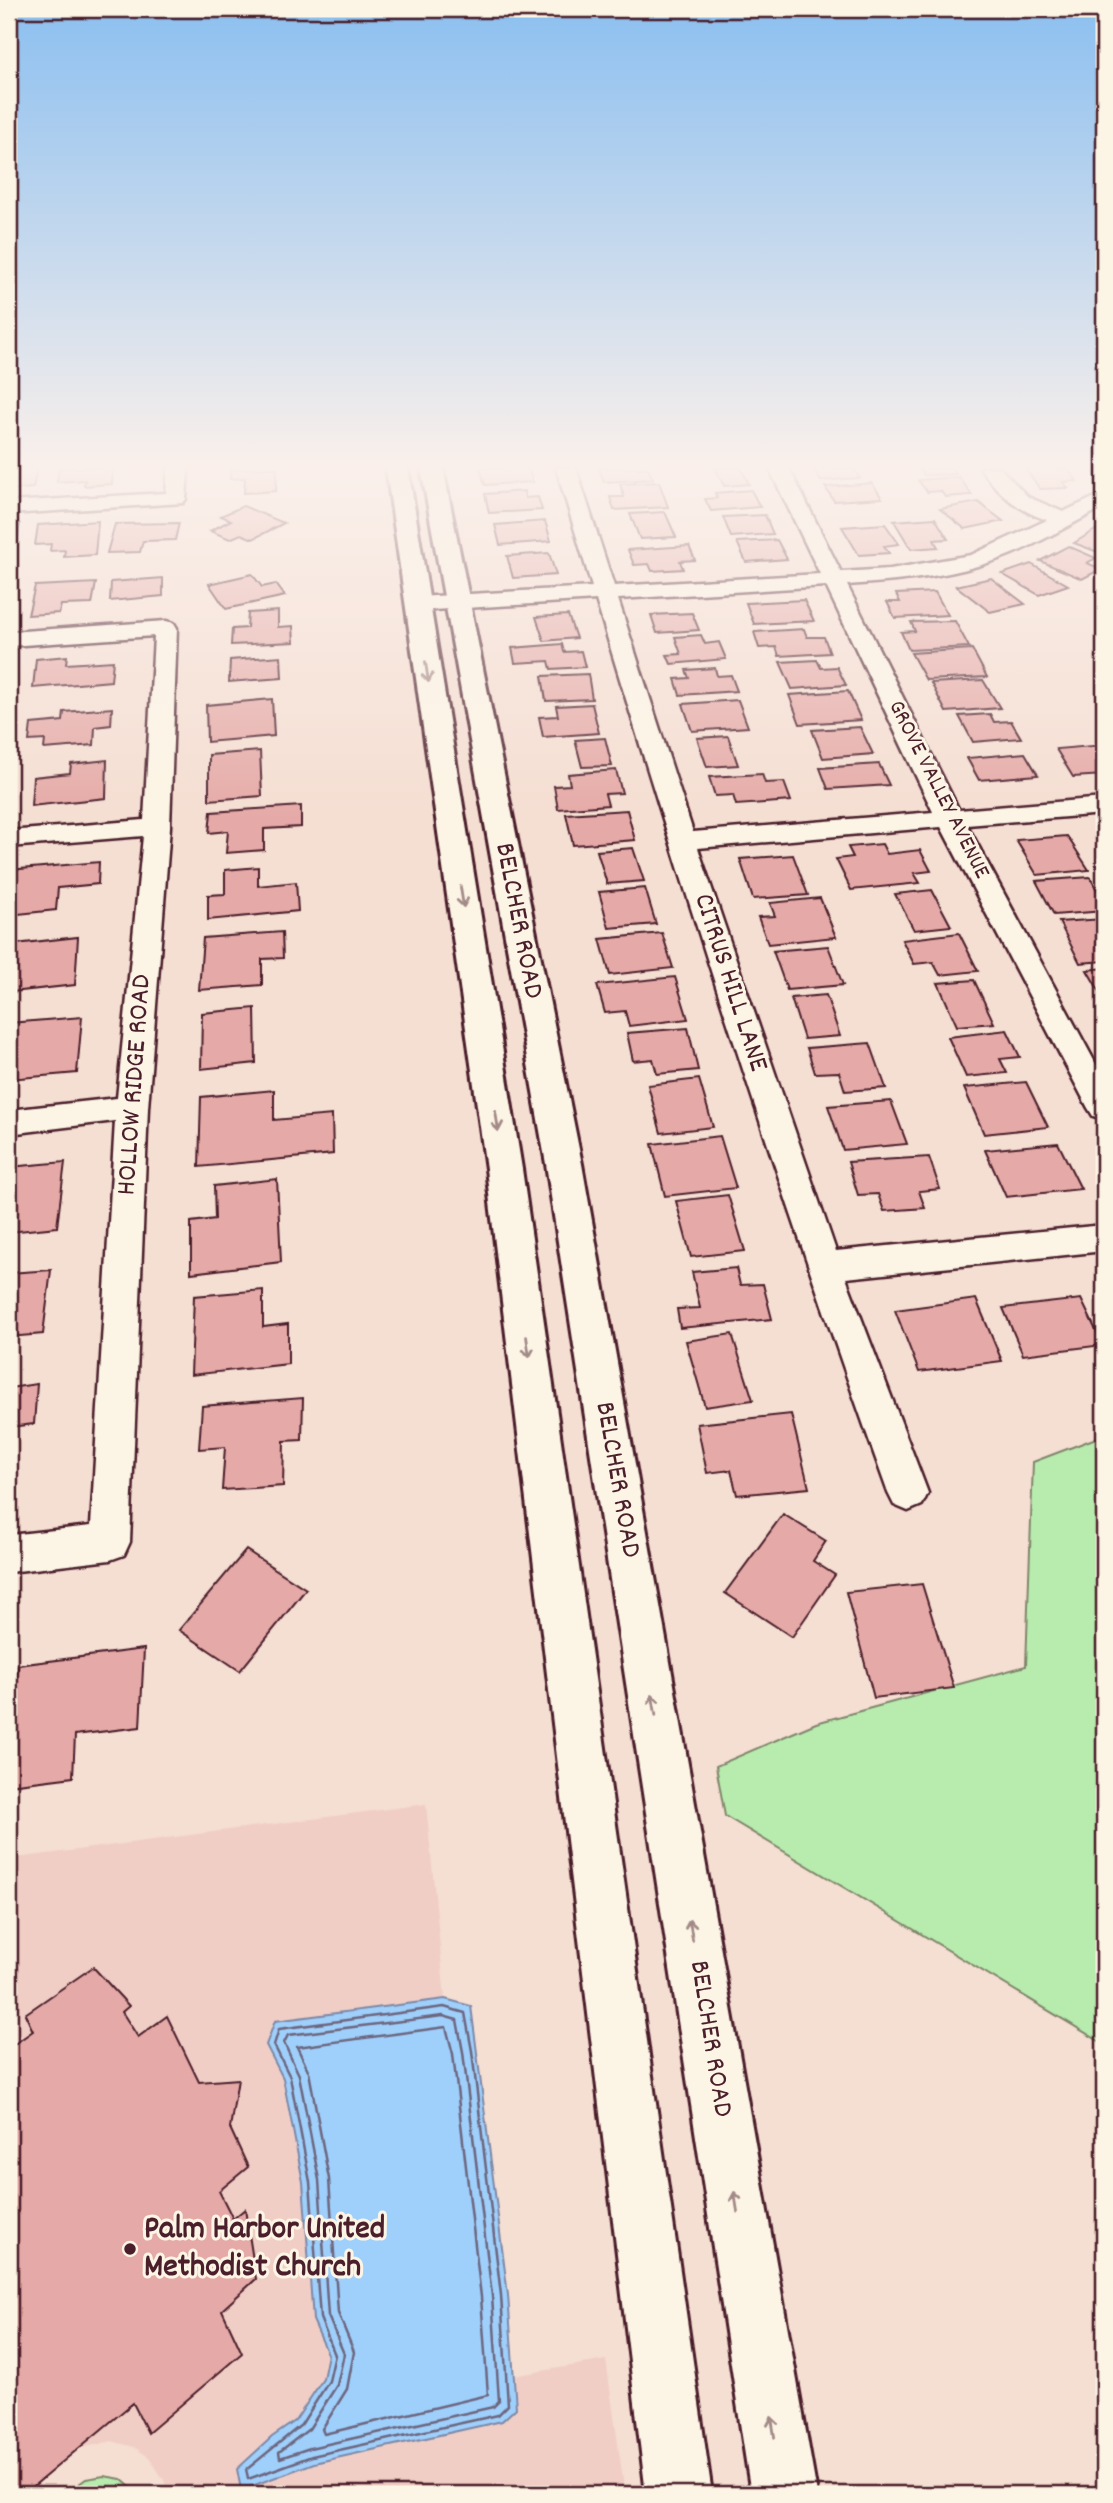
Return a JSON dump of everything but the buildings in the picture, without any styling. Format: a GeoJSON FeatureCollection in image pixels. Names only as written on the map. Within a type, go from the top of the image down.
{"type":"FeatureCollection","features":[{"type":"Feature","properties":{"kind":"main road","name":"BELCHER ROAD"},"geometry":{"type":"LineString","coordinates":[[431,585],[564,1164],[784,2494]]}},
{"type":"Feature","properties":{"kind":"main road","name":"BELCHER ROAD"},"geometry":{"type":"LineString","coordinates":[[435,585],[506,1183],[679,2494]]}},
{"type":"Feature","properties":{"kind":"street","name":"CITRUS HILL LANE"},"geometry":{"type":"LineString","coordinates":[[602,585],[682,841],[824,1266],[908,1493]]}},
{"type":"Feature","properties":{"kind":"street"},"geometry":{"type":"LineString","coordinates":[[436,603],[750,585]]}},
{"type":"Feature","properties":{"kind":"street","name":"GROVE VALLEY AVENUE"},"geometry":{"type":"LineString","coordinates":[[837,585],[950,819],[1104,1108]]}},
{"type":"Feature","properties":{"kind":"street","name":"HOLLOW RIDGE ROAD"},"geometry":{"type":"LineString","coordinates":[[9,639],[166,628],[157,827],[132,1108],[110,1542],[9,1553]]}},
{"type":"Feature","properties":{"kind":"street"},"geometry":{"type":"LineString","coordinates":[[682,841],[1104,806]]}},
{"type":"Feature","properties":{"kind":"street"},"geometry":{"type":"LineString","coordinates":[[9,839],[157,827]]}},
{"type":"Feature","properties":{"kind":"street"},"geometry":{"type":"LineString","coordinates":[[9,1122],[132,1108]]}},
{"type":"Feature","properties":{"kind":"street"},"geometry":{"type":"LineString","coordinates":[[824,1266],[1104,1238]]}},
{"type":"Feature","properties":{"kind":"shaded area"},"geometry":{"type":"Polygon","coordinates":[[[426,1804],[445,1999],[275,2021],[266,2045],[283,2078],[303,2182],[313,2320],[328,2354],[323,2379],[295,2421],[272,2437],[241,2489],[314,2463],[423,2438],[516,2408],[513,2376],[606,2360],[625,2494],[168,2494],[164,2480],[149,2457],[134,2447],[112,2441],[81,2448],[57,2464],[41,2481],[34,2494],[9,2494],[9,1859],[426,1804]]]}},
{"type":"Feature","properties":{"kind":"green space"},"geometry":{"type":"Polygon","coordinates":[[[1104,1435],[1104,2044],[725,1816],[716,1766],[816,1723],[1026,1666],[1033,1462],[1104,1435]]]}},
{"type":"Feature","properties":{"kind":"green space"},"geometry":{"type":"Polygon","coordinates":[[[104,2476],[121,2479],[138,2494],[65,2494],[86,2479],[104,2476]]]}},
{"type":"Feature","properties":{"kind":"water"},"geometry":{"type":"Polygon","coordinates":[[[445,1999],[471,2006],[508,2295],[516,2408],[502,2421],[314,2463],[241,2490],[237,2469],[272,2437],[295,2421],[323,2379],[328,2354],[313,2320],[303,2182],[283,2078],[266,2045],[275,2021],[445,1999]]]}},
{"type":"Feature","properties":{"kind":"place","name":"Palm Harbor United Methodist Church"},"geometry":{"type":"Point","coordinates":[130,2249]}}]}
